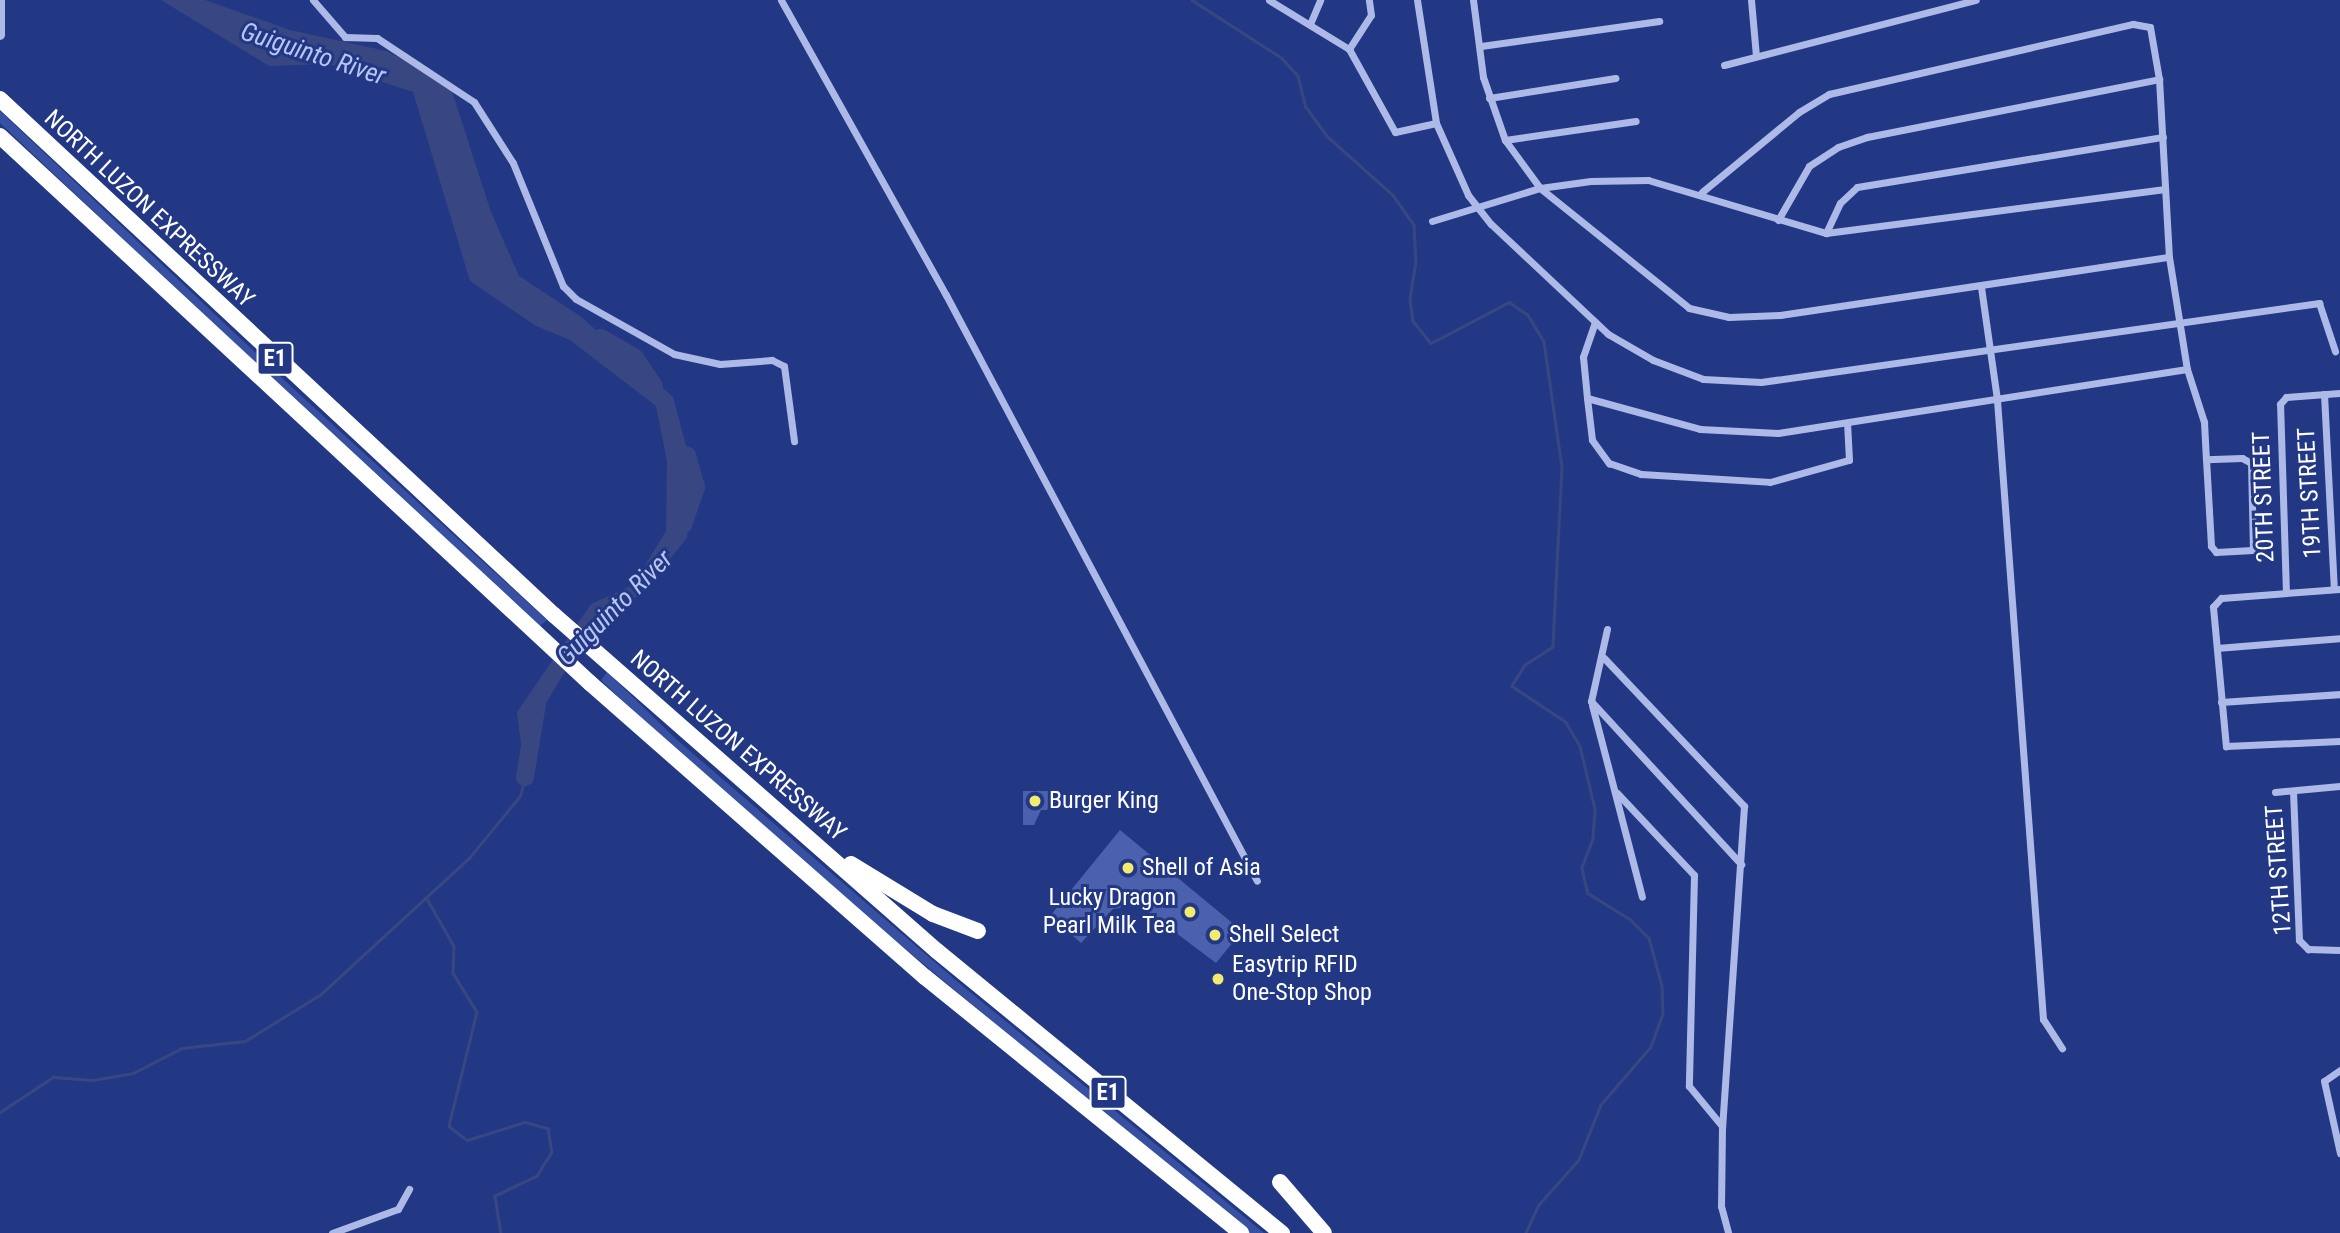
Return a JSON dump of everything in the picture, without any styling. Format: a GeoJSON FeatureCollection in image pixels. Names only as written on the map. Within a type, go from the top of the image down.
{"type":"FeatureCollection","features":[{"type":"Feature","properties":{"kind":"highway","name":"NORTH LUZON EXPRESSWAY"},"geometry":{"type":"LineString","coordinates":[[0,99],[554,615],[937,951],[1282,1233]]}},
{"type":"Feature","properties":{"kind":"highway","name":"NORTH LUZON EXPRESSWAY"},"geometry":{"type":"LineString","coordinates":[[0,136],[590,683],[925,976],[1241,1233]]}},
{"type":"Feature","properties":{"kind":"highway"},"geometry":{"type":"LineString","coordinates":[[718,759],[860,870],[933,914],[978,932]]}},
{"type":"Feature","properties":{"kind":"highway"},"geometry":{"type":"LineString","coordinates":[[1280,1182],[1324,1233]]}},
{"type":"Feature","properties":{"kind":"street"},"geometry":{"type":"LineString","coordinates":[[0,0],[0,35]]}},
{"type":"Feature","properties":{"kind":"street"},"geometry":{"type":"LineString","coordinates":[[313,0],[345,37],[377,38],[474,102],[513,163],[563,286],[576,299],[674,354],[720,363],[772,360],[784,366],[790,378],[794,441]]}},
{"type":"Feature","properties":{"kind":"street"},"geometry":{"type":"LineString","coordinates":[[781,0],[946,295],[1258,881]]}},
{"type":"Feature","properties":{"kind":"street"},"geometry":{"type":"LineString","coordinates":[[1270,0],[1349,49],[1395,132],[1436,123]]}},
{"type":"Feature","properties":{"kind":"street"},"geometry":{"type":"LineString","coordinates":[[1310,24],[1320,0]]}},
{"type":"Feature","properties":{"kind":"street"},"geometry":{"type":"LineString","coordinates":[[1349,49],[1371,15],[1369,0]]}},
{"type":"Feature","properties":{"kind":"street"},"geometry":{"type":"LineString","coordinates":[[1417,0],[1436,123],[1454,169],[1480,210],[1595,322],[1653,360],[1730,382],[1842,374],[2319,303],[2335,351]]}},
{"type":"Feature","properties":{"kind":"street"},"geometry":{"type":"LineString","coordinates":[[1474,0],[1489,98],[1505,140],[1539,188],[1653,283],[1689,308],[1709,314],[1780,315],[2169,257]]}},
{"type":"Feature","properties":{"kind":"street"},"geometry":{"type":"LineString","coordinates":[[1751,0],[1756,56]]}},
{"type":"Feature","properties":{"kind":"street"},"geometry":{"type":"LineString","coordinates":[[1724,65],[1976,0]]}},
{"type":"Feature","properties":{"kind":"street"},"geometry":{"type":"LineString","coordinates":[[1481,46],[1658,21]]}},
{"type":"Feature","properties":{"kind":"street"},"geometry":{"type":"LineString","coordinates":[[1702,192],[1799,112],[1844,90],[2133,24],[2152,32],[2160,79],[2169,257],[2187,369],[2204,422],[2206,459],[2212,550],[2253,550],[2251,464],[2242,458],[2206,459]]}},
{"type":"Feature","properties":{"kind":"street"},"geometry":{"type":"LineString","coordinates":[[1489,98],[1615,78]]}},
{"type":"Feature","properties":{"kind":"street"},"geometry":{"type":"LineString","coordinates":[[1778,220],[1809,166],[1857,140],[2160,79]]}},
{"type":"Feature","properties":{"kind":"street"},"geometry":{"type":"LineString","coordinates":[[1505,140],[1636,121]]}},
{"type":"Feature","properties":{"kind":"street"},"geometry":{"type":"LineString","coordinates":[[1826,233],[1840,203],[1857,187],[2163,137]]}},
{"type":"Feature","properties":{"kind":"street"},"geometry":{"type":"LineString","coordinates":[[1432,221],[1480,210],[1539,188],[1648,180],[1702,192],[1778,220],[1826,233],[2165,189]]}},
{"type":"Feature","properties":{"kind":"street"},"geometry":{"type":"LineString","coordinates":[[1981,287],[1993,352],[2043,1019],[2062,1048]]}},
{"type":"Feature","properties":{"kind":"street"},"geometry":{"type":"LineString","coordinates":[[1595,322],[1583,357],[1587,398],[1592,440],[1609,463],[1641,474],[1701,481],[1770,482],[1845,463],[1850,456],[1847,425]]}},
{"type":"Feature","properties":{"kind":"street"},"geometry":{"type":"LineString","coordinates":[[1587,398],[1730,433],[1847,425],[2187,369]]}},
{"type":"Feature","properties":{"kind":"street"},"geometry":{"type":"LineString","coordinates":[[2324,394],[2340,393]]}},
{"type":"Feature","properties":{"kind":"street","name":"20TH STREET"},"geometry":{"type":"LineString","coordinates":[[2286,593],[2281,400],[2324,394]]}},
{"type":"Feature","properties":{"kind":"street","name":"19TH STREET"},"geometry":{"type":"LineString","coordinates":[[2324,394],[2337,589]]}},
{"type":"Feature","properties":{"kind":"street"},"geometry":{"type":"LineString","coordinates":[[2337,589],[2215,601],[2226,746],[2340,741]]}},
{"type":"Feature","properties":{"kind":"street"},"geometry":{"type":"LineString","coordinates":[[1607,629],[1604,658],[1591,701],[1642,897]]}},
{"type":"Feature","properties":{"kind":"street"},"geometry":{"type":"LineString","coordinates":[[2217,648],[2340,638]]}},
{"type":"Feature","properties":{"kind":"street"},"geometry":{"type":"LineString","coordinates":[[1604,658],[1744,806],[1722,1126],[1721,1206],[1728,1233]]}},
{"type":"Feature","properties":{"kind":"street"},"geometry":{"type":"LineString","coordinates":[[2221,702],[2340,694]]}},
{"type":"Feature","properties":{"kind":"street"},"geometry":{"type":"LineString","coordinates":[[1591,701],[1741,864]]}},
{"type":"Feature","properties":{"kind":"street"},"geometry":{"type":"LineString","coordinates":[[2276,792],[2340,786]]}},
{"type":"Feature","properties":{"kind":"street","name":"12TH STREET"},"geometry":{"type":"LineString","coordinates":[[2293,791],[2304,947],[2340,950]]}},
{"type":"Feature","properties":{"kind":"street"},"geometry":{"type":"LineString","coordinates":[[1617,793],[1694,875],[1689,1086],[1722,1126]]}},
{"type":"Feature","properties":{"kind":"street"},"geometry":{"type":"LineString","coordinates":[[2340,1070],[2324,1081],[2340,1153]]}},
{"type":"Feature","properties":{"kind":"street"},"geometry":{"type":"LineString","coordinates":[[332,1233],[398,1209],[409,1189]]}},
{"type":"Feature","properties":{"kind":"shaded area"},"geometry":{"type":"Polygon","coordinates":[[[0,111],[298,393],[547,620],[540,626],[300,406],[0,123],[0,111]]]}},
{"type":"Feature","properties":{"kind":"shaded area"},"geometry":{"type":"Polygon","coordinates":[[[607,672],[676,739],[959,983],[1264,1233],[1247,1233],[861,912],[670,746],[601,680],[607,672]]]}},
{"type":"Feature","properties":{"kind":"water"},"geometry":{"type":"Polygon","coordinates":[[[161,0],[205,0],[290,30],[386,51],[449,82],[491,212],[519,276],[580,316],[673,397],[694,475],[687,538],[642,593],[593,625],[528,733],[525,777],[517,712],[591,604],[633,585],[666,531],[667,461],[656,406],[570,340],[536,326],[470,281],[413,92],[328,64],[269,66],[161,0]]]}},
{"type":"Feature","properties":{"kind":"building","name":"Burger King"},"geometry":{"type":"Polygon","coordinates":[[[1023,791],[1048,791],[1048,810],[1041,810],[1034,825],[1023,825],[1023,791]]]}},
{"type":"Feature","properties":{"kind":"building","name":"Shell of Asia"},"geometry":{"type":"Polygon","coordinates":[[[1120,830],[1242,931],[1216,963],[1139,905],[1113,909],[1081,943],[1050,916],[1120,830]]]}},
{"type":"Feature","properties":{"kind":"waterway"},"geometry":{"type":"LineString","coordinates":[[1192,0],[1282,58],[1298,76],[1306,107],[1328,137],[1393,195],[1414,225],[1416,261],[1410,298],[1413,321],[1431,343],[1509,302],[1528,315],[1544,342],[1562,467],[1553,647],[1525,665],[1512,686],[1566,722],[1580,746],[1595,809],[1593,839],[1582,868],[1588,893],[1631,920],[1649,938],[1662,986],[1663,1014],[1651,1047],[1601,1105],[1579,1160],[1539,1205],[1526,1233]]}},
{"type":"Feature","properties":{"kind":"waterway","name":"Guiguinto River"},"geometry":{"type":"LineString","coordinates":[[601,338],[635,358],[654,386]]}},
{"type":"Feature","properties":{"kind":"waterway","name":"Guiguinto River"},"geometry":{"type":"LineString","coordinates":[[683,525],[696,487],[687,455]]}},
{"type":"Feature","properties":{"kind":"waterway","name":"Guiguinto River"},"geometry":{"type":"LineString","coordinates":[[525,777],[538,698]]}},
{"type":"Feature","properties":{"kind":"waterway"},"geometry":{"type":"LineString","coordinates":[[0,1112],[53,1077],[93,1080],[133,1073],[182,1048],[245,1041],[321,994],[469,858],[520,796],[525,777]]}},
{"type":"Feature","properties":{"kind":"waterway"},"geometry":{"type":"LineString","coordinates":[[426,897],[454,946],[453,973],[477,1012],[449,1126],[467,1140],[525,1122],[548,1128],[552,1152],[537,1176],[495,1196],[501,1233]]}},
{"type":"Feature","properties":{"kind":"place","name":"Burger King"},"geometry":{"type":"Point","coordinates":[1035,801]}},
{"type":"Feature","properties":{"kind":"place","name":"Shell of Asia"},"geometry":{"type":"Point","coordinates":[1128,868]}},
{"type":"Feature","properties":{"kind":"place","name":"Lucky Dragon Pearl Milk Tea"},"geometry":{"type":"Point","coordinates":[1190,912]}},
{"type":"Feature","properties":{"kind":"place","name":"Shell Select"},"geometry":{"type":"Point","coordinates":[1215,935]}},
{"type":"Feature","properties":{"kind":"place","name":"Easytrip RFID One-Stop Shop"},"geometry":{"type":"Point","coordinates":[1218,979]}}]}
